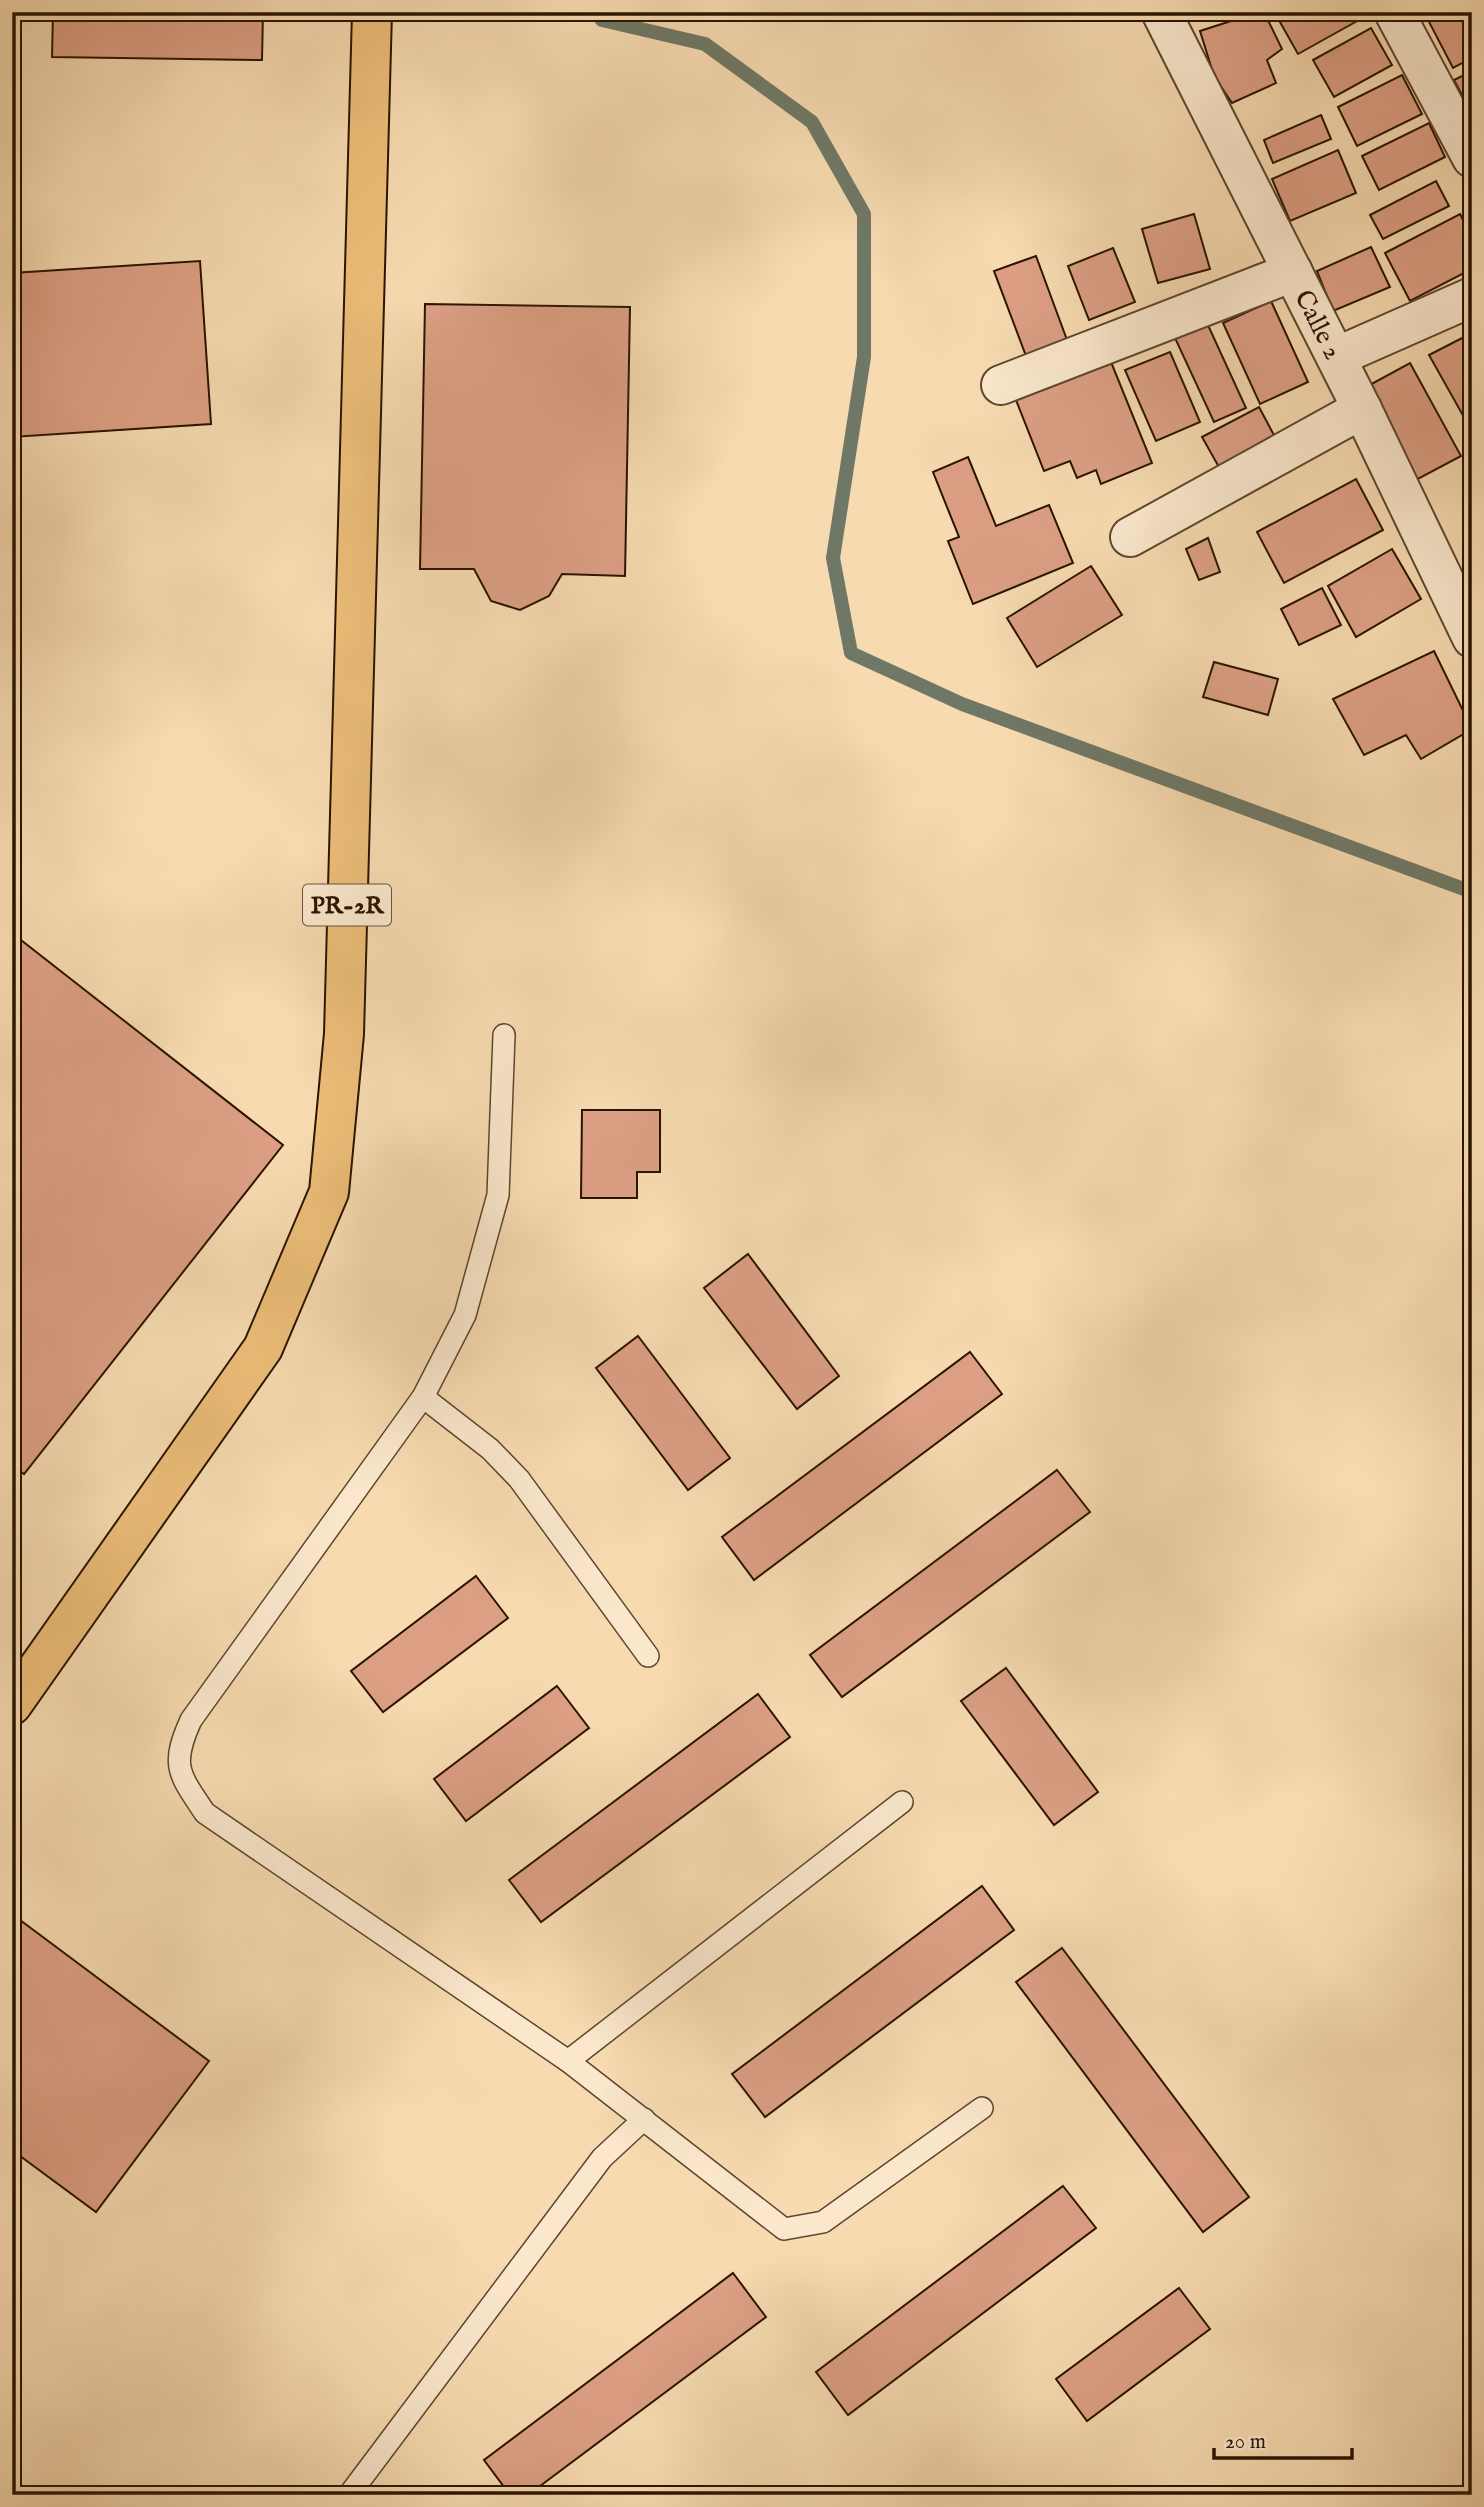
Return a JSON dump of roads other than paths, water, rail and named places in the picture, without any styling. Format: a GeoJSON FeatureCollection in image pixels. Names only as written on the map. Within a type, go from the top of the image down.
{"type":"FeatureCollection","features":[{"type":"Feature","properties":{"kind":"main road","name":"PR-2R"},"geometry":{"type":"LineString","coordinates":[[12,1705],[262,1348],[329,1192],[344,1034],[372,12]]}},
{"type":"Feature","properties":{"kind":"street","name":"Calle 2"},"geometry":{"type":"LineString","coordinates":[[1161,12],[1362,410],[1472,638]]}},
{"type":"Feature","properties":{"kind":"street"},"geometry":{"type":"LineString","coordinates":[[1394,12],[1472,158]]}},
{"type":"Feature","properties":{"kind":"street"},"geometry":{"type":"LineString","coordinates":[[1001,385],[1293,272]]}},
{"type":"Feature","properties":{"kind":"street"},"geometry":{"type":"LineString","coordinates":[[1336,358],[1472,297]]}},
{"type":"Feature","properties":{"kind":"street"},"geometry":{"type":"LineString","coordinates":[[1130,537],[1362,410]]}},
{"type":"Feature","properties":{"kind":"lane"},"geometry":{"type":"LineString","coordinates":[[504,1035],[498,1195],[465,1315],[423,1397],[191,1720],[179,1748],[180,1777],[205,1814],[568,2061],[784,2228],[823,2222],[982,2108]]}},
{"type":"Feature","properties":{"kind":"lane"},"geometry":{"type":"LineString","coordinates":[[423,1397],[490,1449],[520,1479],[648,1656]]}},
{"type":"Feature","properties":{"kind":"lane"},"geometry":{"type":"LineString","coordinates":[[568,2061],[902,1802]]}},
{"type":"Feature","properties":{"kind":"lane"},"geometry":{"type":"LineString","coordinates":[[349,2495],[602,2158],[644,2119]]}},
{"type":"Feature","properties":{"kind":"waterway"},"geometry":{"type":"LineString","coordinates":[[596,12],[602,20],[705,44],[812,122],[864,214],[864,357],[833,558],[851,653],[962,704],[1472,892]]}}]}
